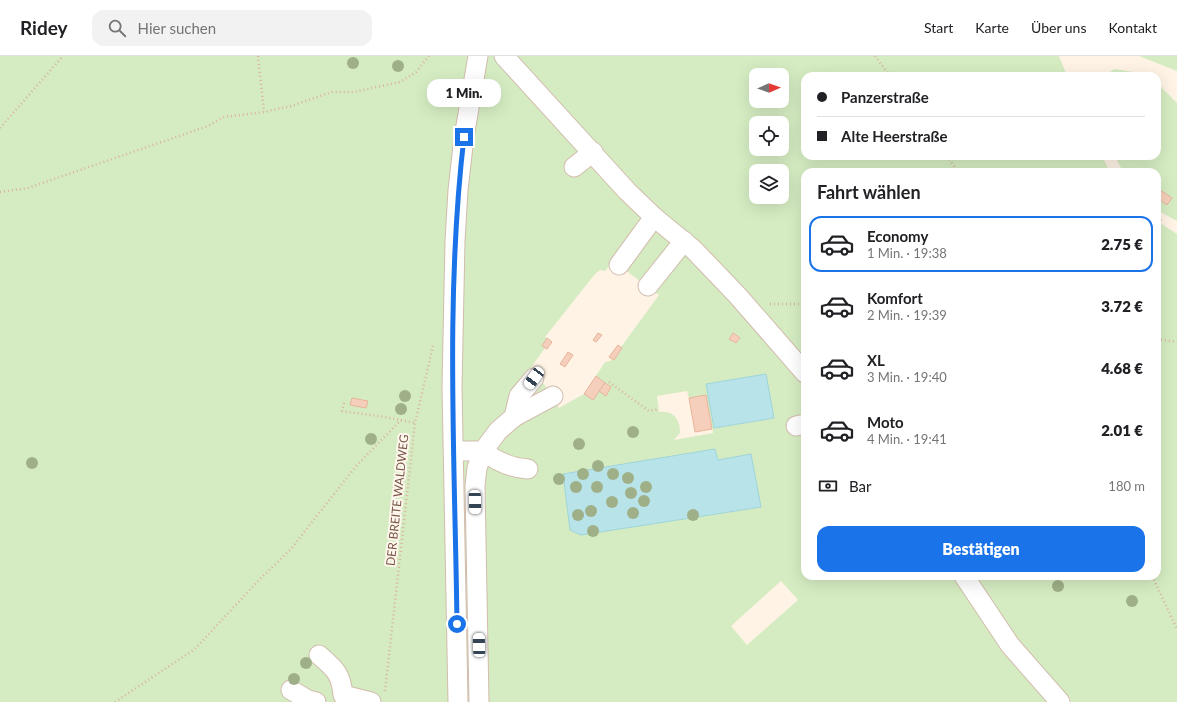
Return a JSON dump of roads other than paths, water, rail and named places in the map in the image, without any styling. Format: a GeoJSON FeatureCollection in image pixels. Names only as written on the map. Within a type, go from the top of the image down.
{"type":"FeatureCollection","features":[{"type":"Feature","properties":{"kind":"street"},"geometry":{"type":"LineString","coordinates":[[458,702],[453,307],[458,190],[478,56]]}},
{"type":"Feature","properties":{"kind":"street"},"geometry":{"type":"LineString","coordinates":[[504,56],[627,191],[654,217],[688,245],[755,316],[801,368]]}},
{"type":"Feature","properties":{"kind":"street"},"geometry":{"type":"LineString","coordinates":[[574,167],[593,152]]}},
{"type":"Feature","properties":{"kind":"street"},"geometry":{"type":"LineString","coordinates":[[619,265],[654,217]]}},
{"type":"Feature","properties":{"kind":"street"},"geometry":{"type":"LineString","coordinates":[[648,286],[688,245]]}},
{"type":"Feature","properties":{"kind":"street"},"geometry":{"type":"LineString","coordinates":[[514,417],[519,396],[534,378]]}},
{"type":"Feature","properties":{"kind":"street"},"geometry":{"type":"LineString","coordinates":[[480,702],[475,486],[477,468],[483,451],[498,431],[514,417],[552,396]]}},
{"type":"Feature","properties":{"kind":"street"},"geometry":{"type":"LineString","coordinates":[[454,451],[483,451],[492,458],[516,468],[528,470]]}},
{"type":"Feature","properties":{"kind":"street"},"geometry":{"type":"LineString","coordinates":[[967,580],[1010,644],[1060,702]]}},
{"type":"Feature","properties":{"kind":"street"},"geometry":{"type":"LineString","coordinates":[[318,655],[334,667],[339,676],[343,695]]}},
{"type":"Feature","properties":{"kind":"street"},"geometry":{"type":"LineString","coordinates":[[291,690],[308,700],[316,702]]}},
{"type":"Feature","properties":{"kind":"street"},"geometry":{"type":"LineString","coordinates":[[325,702],[335,700],[343,695],[378,698]]}},
{"type":"Feature","properties":{"kind":"water"},"geometry":{"type":"Polygon","coordinates":[[[766,374],[774,418],[714,428],[706,384],[766,374]]]}},
{"type":"Feature","properties":{"kind":"water"},"geometry":{"type":"Polygon","coordinates":[[[715,449],[718,460],[751,454],[761,507],[581,535],[570,530],[563,474],[715,449]]]}}]}
